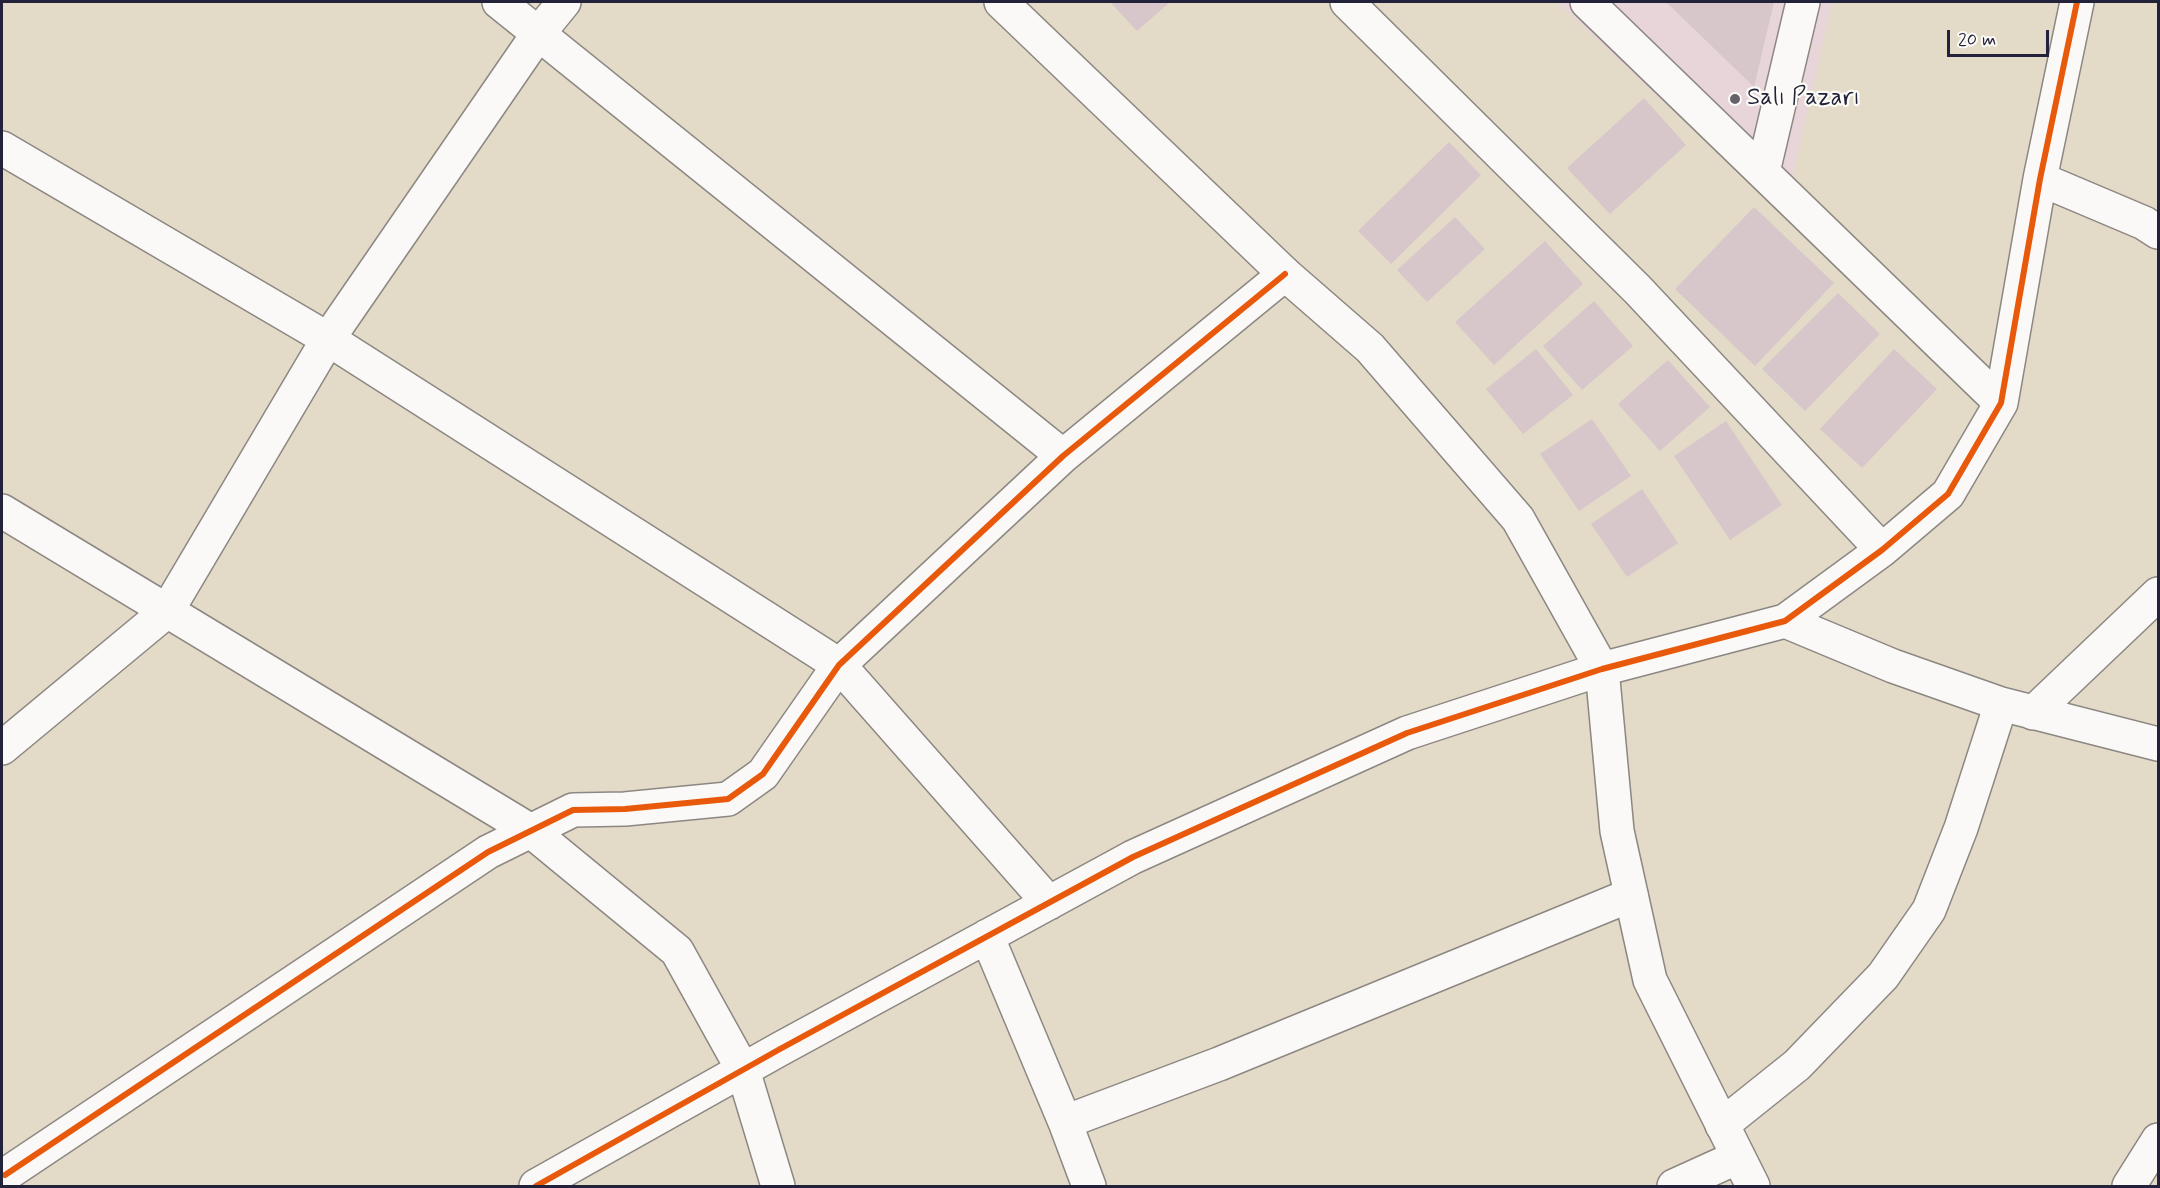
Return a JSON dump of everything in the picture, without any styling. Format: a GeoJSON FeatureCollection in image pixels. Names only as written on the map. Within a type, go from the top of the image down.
{"type":"FeatureCollection","features":[{"type":"Feature","properties":{"kind":"street"},"geometry":{"type":"LineString","coordinates":[[499,2],[1063,456]]}},
{"type":"Feature","properties":{"kind":"street"},"geometry":{"type":"LineString","coordinates":[[2,748],[167,611],[328,339],[538,34],[564,2]]}},
{"type":"Feature","properties":{"kind":"street"},"geometry":{"type":"LineString","coordinates":[[1001,2],[1285,274],[1370,348],[1518,519],[1602,669],[1617,831],[1650,980],[1753,1186]]}},
{"type":"Feature","properties":{"kind":"street"},"geometry":{"type":"LineString","coordinates":[[1347,2],[1638,290],[1882,550]]}},
{"type":"Feature","properties":{"kind":"street"},"geometry":{"type":"LineString","coordinates":[[1587,2],[2001,403]]}},
{"type":"Feature","properties":{"kind":"street"},"geometry":{"type":"LineString","coordinates":[[1762,172],[1803,2]]}},
{"type":"Feature","properties":{"kind":"street"},"geometry":{"type":"LineString","coordinates":[[536,1186],[1133,857],[1407,734],[1602,669],[1785,621],[1882,550],[1948,494],[2001,403],[2040,179],[2077,2]]}},
{"type":"Feature","properties":{"kind":"street"},"geometry":{"type":"LineString","coordinates":[[2,148],[328,339],[839,665],[1049,903]]}},
{"type":"Feature","properties":{"kind":"street"},"geometry":{"type":"LineString","coordinates":[[2040,179],[2144,223],[2158,232]]}},
{"type":"Feature","properties":{"kind":"street"},"geometry":{"type":"LineString","coordinates":[[6,1177],[488,852],[573,810],[625,809],[728,799],[763,774],[839,665],[1063,456],[1285,274]]}},
{"type":"Feature","properties":{"kind":"street"},"geometry":{"type":"LineString","coordinates":[[2,512],[531,831],[676,951],[743,1070],[778,1186]]}},
{"type":"Feature","properties":{"kind":"street"},"geometry":{"type":"LineString","coordinates":[[2033,713],[2158,594]]}},
{"type":"Feature","properties":{"kind":"street"},"geometry":{"type":"LineString","coordinates":[[1785,621],[1893,666],[2001,704],[2158,744]]}},
{"type":"Feature","properties":{"kind":"street"},"geometry":{"type":"LineString","coordinates":[[1722,1125],[1797,1065],[1883,976],[1929,910],[1961,828],[2001,704]]}},
{"type":"Feature","properties":{"kind":"street"},"geometry":{"type":"LineString","coordinates":[[1065,1122],[1219,1065],[1631,895]]}},
{"type":"Feature","properties":{"kind":"street"},"geometry":{"type":"LineString","coordinates":[[987,936],[1065,1122],[1089,1186]]}},
{"type":"Feature","properties":{"kind":"street"},"geometry":{"type":"LineString","coordinates":[[2129,1186],[2158,1140]]}},
{"type":"Feature","properties":{"kind":"street"},"geometry":{"type":"LineString","coordinates":[[1674,1186],[1738,1157]]}},
{"type":"Feature","properties":{"kind":"shaded area","name":"Salı Pazarı"},"geometry":{"type":"Polygon","coordinates":[[[1557,2],[1832,2],[1788,197],[1765,197],[1557,2]]]}},
{"type":"Feature","properties":{"kind":"building"},"geometry":{"type":"Polygon","coordinates":[[[1110,2],[1170,2],[1137,31],[1110,2]]]}},
{"type":"Feature","properties":{"kind":"building"},"geometry":{"type":"Polygon","coordinates":[[[1666,2],[1774,2],[1754,87],[1666,2]]]}},
{"type":"Feature","properties":{"kind":"building"},"geometry":{"type":"Polygon","coordinates":[[[1644,98],[1686,145],[1610,214],[1567,168],[1644,98]]]}},
{"type":"Feature","properties":{"kind":"building"},"geometry":{"type":"Polygon","coordinates":[[[1449,142],[1481,175],[1391,264],[1358,231],[1449,142]]]}},
{"type":"Feature","properties":{"kind":"building"},"geometry":{"type":"Polygon","coordinates":[[[1754,207],[1834,283],[1755,366],[1675,289],[1754,207]]]}},
{"type":"Feature","properties":{"kind":"building"},"geometry":{"type":"Polygon","coordinates":[[[1455,217],[1485,249],[1427,302],[1397,270],[1455,217]]]}},
{"type":"Feature","properties":{"kind":"building"},"geometry":{"type":"Polygon","coordinates":[[[1545,241],[1583,284],[1494,365],[1455,322],[1545,241]]]}},
{"type":"Feature","properties":{"kind":"building"},"geometry":{"type":"Polygon","coordinates":[[[1838,293],[1880,334],[1805,411],[1762,369],[1838,293]]]}},
{"type":"Feature","properties":{"kind":"building"},"geometry":{"type":"Polygon","coordinates":[[[1594,301],[1633,346],[1582,390],[1543,346],[1594,301]]]}},
{"type":"Feature","properties":{"kind":"building"},"geometry":{"type":"Polygon","coordinates":[[[1536,349],[1573,395],[1523,434],[1486,389],[1536,349]]]}},
{"type":"Feature","properties":{"kind":"building"},"geometry":{"type":"Polygon","coordinates":[[[1894,349],[1937,389],[1862,468],[1820,429],[1894,349]]]}},
{"type":"Feature","properties":{"kind":"building"},"geometry":{"type":"Polygon","coordinates":[[[1668,360],[1710,407],[1660,451],[1618,404],[1668,360]]]}},
{"type":"Feature","properties":{"kind":"building"},"geometry":{"type":"Polygon","coordinates":[[[1592,419],[1631,476],[1579,511],[1540,454],[1592,419]]]}},
{"type":"Feature","properties":{"kind":"building"},"geometry":{"type":"Polygon","coordinates":[[[1726,421],[1782,505],[1730,540],[1674,456],[1726,421]]]}},
{"type":"Feature","properties":{"kind":"building"},"geometry":{"type":"Polygon","coordinates":[[[1642,489],[1678,543],[1627,577],[1591,524],[1642,489]]]}},
{"type":"Feature","properties":{"kind":"cycle path"},"geometry":{"type":"LineString","coordinates":[[536,1186],[780,1049],[1133,857],[1407,733],[1602,669],[1785,621],[1882,550],[1948,494],[2001,403],[2040,179],[2077,2]]}},
{"type":"Feature","properties":{"kind":"cycle path"},"geometry":{"type":"LineString","coordinates":[[5,1175],[488,852],[573,810],[625,809],[728,799],[763,774],[839,665],[1063,456],[1285,274]]}},
{"type":"Feature","properties":{"kind":"place","name":"Salı Pazarı"},"geometry":{"type":"Point","coordinates":[1735,99]}}]}
